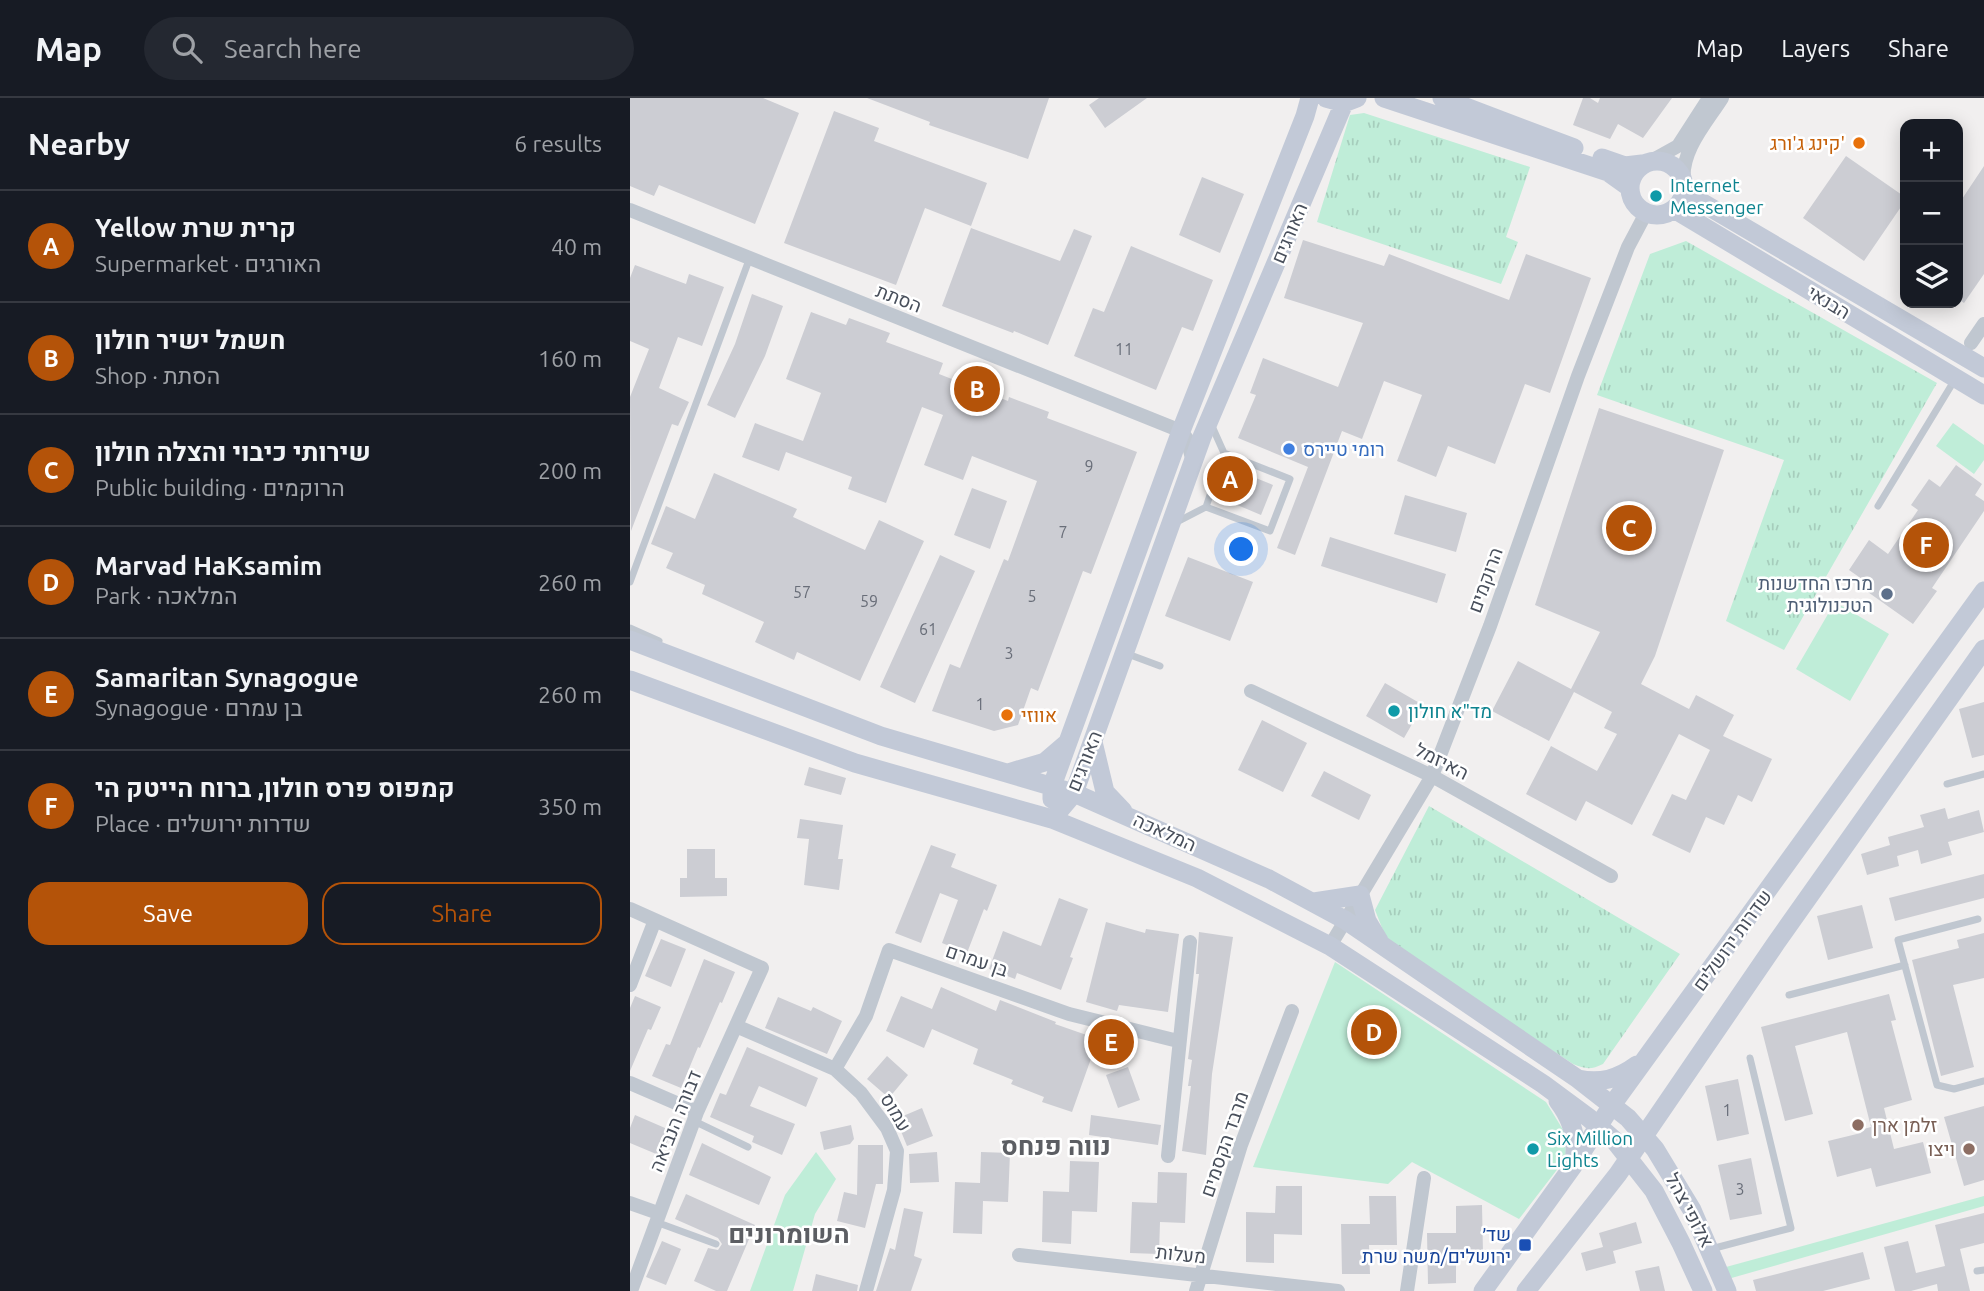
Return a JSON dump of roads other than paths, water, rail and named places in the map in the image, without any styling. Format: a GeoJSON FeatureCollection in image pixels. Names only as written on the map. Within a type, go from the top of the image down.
{"type":"FeatureCollection","features":[{"type":"Feature","properties":{"kind":"main road"},"geometry":{"type":"LineString","coordinates":[[1384,98],[1608,172],[1629,187]]}},
{"type":"Feature","properties":{"kind":"main road"},"geometry":{"type":"LineString","coordinates":[[1442,98],[1625,166],[1647,163],[1668,162],[1681,174],[1684,187],[1681,202],[1674,209],[1660,215],[1646,213],[1634,202],[1629,187],[1631,178],[1647,163]]}},
{"type":"Feature","properties":{"kind":"main road","name":"האורגים"},"geometry":{"type":"LineString","coordinates":[[1052,819],[1074,793],[1193,464],[1342,100]]}},
{"type":"Feature","properties":{"kind":"main road","name":"האורגים"},"geometry":{"type":"LineString","coordinates":[[1052,819],[1052,786],[1178,439],[1307,104]]}},
{"type":"Feature","properties":{"kind":"main road","name":"הבנאי"},"geometry":{"type":"LineString","coordinates":[[1684,187],[1981,366]]}},
{"type":"Feature","properties":{"kind":"main road","name":"הבנאי"},"geometry":{"type":"LineString","coordinates":[[1674,209],[1984,396]]}},
{"type":"Feature","properties":{"kind":"main road"},"geometry":{"type":"LineString","coordinates":[[1949,346],[1958,347],[1971,343],[1973,357],[1981,366]]}},
{"type":"Feature","properties":{"kind":"main road","name":"שדרות ירושלים"},"geometry":{"type":"LineString","coordinates":[[1483,1291],[1573,1166],[1597,1125],[1984,591]]}},
{"type":"Feature","properties":{"kind":"main road","name":"המלאכה"},"geometry":{"type":"LineString","coordinates":[[630,640],[881,736],[1074,793],[1314,902],[1345,920],[1578,1079],[1612,1105],[1643,1135]]}},
{"type":"Feature","properties":{"kind":"main road","name":"שדרות ירושלים"},"geometry":{"type":"LineString","coordinates":[[1526,1291],[1629,1157],[1984,649]]}},
{"type":"Feature","properties":{"kind":"main road","name":"המלאכה"},"geometry":{"type":"LineString","coordinates":[[630,680],[855,763],[1052,819],[1197,878],[1331,946],[1543,1084],[1597,1125],[1629,1157]]}},
{"type":"Feature","properties":{"kind":"main road"},"geometry":{"type":"LineString","coordinates":[[1008,773],[1045,762],[1069,741]]}},
{"type":"Feature","properties":{"kind":"main road"},"geometry":{"type":"LineString","coordinates":[[1093,742],[1105,792],[1126,815]]}},
{"type":"Feature","properties":{"kind":"main road"},"geometry":{"type":"LineString","coordinates":[[1314,902],[1360,895],[1367,921],[1381,945]]}},
{"type":"Feature","properties":{"kind":"main road"},"geometry":{"type":"LineString","coordinates":[[1578,1079],[1588,1081],[1623,1076],[1643,1061]]}},
{"type":"Feature","properties":{"kind":"main road"},"geometry":{"type":"LineString","coordinates":[[1543,1084],[1566,1111],[1570,1121],[1575,1141],[1573,1166]]}},
{"type":"Feature","properties":{"kind":"main road","name":"אלופי צהל"},"geometry":{"type":"LineString","coordinates":[[1643,1135],[1675,1179],[1692,1210],[1727,1291]]}},
{"type":"Feature","properties":{"kind":"main road","name":"אלופי צהל"},"geometry":{"type":"LineString","coordinates":[[1629,1157],[1654,1191],[1668,1216],[1703,1291]]}},
{"type":"Feature","properties":{"kind":"street"},"geometry":{"type":"LineString","coordinates":[[1647,163],[1678,146],[1709,98]]}},
{"type":"Feature","properties":{"kind":"street"},"geometry":{"type":"LineString","coordinates":[[1684,187],[1682,172],[1687,154],[1722,98]]}},
{"type":"Feature","properties":{"kind":"street","name":"הסתת"},"geometry":{"type":"LineString","coordinates":[[630,211],[1155,419],[1178,439]]}},
{"type":"Feature","properties":{"kind":"street","name":"הרוקמים"},"geometry":{"type":"LineString","coordinates":[[1331,946],[1432,776],[1490,626],[1578,376],[1628,247],[1646,213]]}},
{"type":"Feature","properties":{"kind":"street"},"geometry":{"type":"LineString","coordinates":[[1971,343],[1984,324]]}},
{"type":"Feature","properties":{"kind":"street"},"geometry":{"type":"LineString","coordinates":[[1178,439],[1187,439],[1193,464]]}},
{"type":"Feature","properties":{"kind":"street","name":"האיזמל"},"geometry":{"type":"LineString","coordinates":[[1251,691],[1432,776],[1611,876]]}},
{"type":"Feature","properties":{"kind":"street"},"geometry":{"type":"LineString","coordinates":[[630,909],[655,920],[630,985]]}},
{"type":"Feature","properties":{"kind":"street","name":"דבורה הנביאה"},"geometry":{"type":"LineString","coordinates":[[631,1291],[696,1116],[762,968],[655,920]]}},
{"type":"Feature","properties":{"kind":"street"},"geometry":{"type":"LineString","coordinates":[[1168,1156],[1190,942]]}},
{"type":"Feature","properties":{"kind":"street","name":"בן עמרם"},"geometry":{"type":"LineString","coordinates":[[835,1069],[866,1016],[889,950],[1069,1013],[1178,1041]]}},
{"type":"Feature","properties":{"kind":"street","name":"מרבד הקסמים"},"geometry":{"type":"LineString","coordinates":[[1196,1291],[1241,1145],[1292,1011]]}},
{"type":"Feature","properties":{"kind":"street","name":"עמוס"},"geometry":{"type":"LineString","coordinates":[[736,1026],[835,1069],[861,1093],[887,1128],[897,1151],[894,1190],[866,1291]]}},
{"type":"Feature","properties":{"kind":"street"},"geometry":{"type":"LineString","coordinates":[[630,1083],[696,1116]]}},
{"type":"Feature","properties":{"kind":"street"},"geometry":{"type":"LineString","coordinates":[[1406,1291],[1424,1178]]}},
{"type":"Feature","properties":{"kind":"street"},"geometry":{"type":"LineString","coordinates":[[630,1203],[657,1217]]}},
{"type":"Feature","properties":{"kind":"street","name":"מעלות"},"geometry":{"type":"LineString","coordinates":[[1019,1255],[1338,1291]]}},
{"type":"Feature","properties":{"kind":"lane"},"geometry":{"type":"LineString","coordinates":[[630,582],[749,260]]}},
{"type":"Feature","properties":{"kind":"lane"},"geometry":{"type":"LineString","coordinates":[[1878,506],[1956,378]]}},
{"type":"Feature","properties":{"kind":"lane"},"geometry":{"type":"LineString","coordinates":[[1206,508],[1224,453],[1210,421]]}},
{"type":"Feature","properties":{"kind":"lane"},"geometry":{"type":"LineString","coordinates":[[1171,525],[1206,508],[1270,531],[1290,479],[1224,453]]}},
{"type":"Feature","properties":{"kind":"lane"},"geometry":{"type":"LineString","coordinates":[[630,628],[698,656]]}},
{"type":"Feature","properties":{"kind":"lane"},"geometry":{"type":"LineString","coordinates":[[1125,653],[1160,666]]}},
{"type":"Feature","properties":{"kind":"lane"},"geometry":{"type":"LineString","coordinates":[[869,722],[890,730],[915,745]]}},
{"type":"Feature","properties":{"kind":"lane"},"geometry":{"type":"LineString","coordinates":[[1947,784],[1984,774]]}},
{"type":"Feature","properties":{"kind":"lane"},"geometry":{"type":"LineString","coordinates":[[1978,919],[1898,940],[1937,1085],[1954,1089],[1984,1081]]}},
{"type":"Feature","properties":{"kind":"lane"},"geometry":{"type":"LineString","coordinates":[[1789,995],[1905,965]]}},
{"type":"Feature","properties":{"kind":"lane"},"geometry":{"type":"LineString","coordinates":[[1711,1249],[1791,1228],[1750,1058]]}},
{"type":"Feature","properties":{"kind":"lane"},"geometry":{"type":"LineString","coordinates":[[696,1116],[748,1147]]}},
{"type":"Feature","properties":{"kind":"lane"},"geometry":{"type":"LineString","coordinates":[[657,1217],[716,1244]]}},
{"type":"Feature","properties":{"kind":"place","name":"קינג ג'ורג'"},"geometry":{"type":"Point","coordinates":[1859,143]}},
{"type":"Feature","properties":{"kind":"place","name":"Internet Messenger"},"geometry":{"type":"Point","coordinates":[1656,196]}},
{"type":"Feature","properties":{"kind":"place","name":"חשמל ישיר חולון"},"geometry":{"type":"Point","coordinates":[977,389]}},
{"type":"Feature","properties":{"kind":"place","name":"רומי טיירס"},"geometry":{"type":"Point","coordinates":[1289,449]}},
{"type":"Feature","properties":{"kind":"place","name":"Yellow קרית שרת"},"geometry":{"type":"Point","coordinates":[1230,479]}},
{"type":"Feature","properties":{"kind":"place","name":"שירותי כיבוי והצלה חולון"},"geometry":{"type":"Point","coordinates":[1629,528]}},
{"type":"Feature","properties":{"kind":"place","name":"קמפוס פרס חולון, ברוח הייטק הי"},"geometry":{"type":"Point","coordinates":[1926,545]}},
{"type":"Feature","properties":{"kind":"place","name":"מרכז החדשנות הטכנולוגית"},"geometry":{"type":"Point","coordinates":[1887,594]}},
{"type":"Feature","properties":{"kind":"place","name":"מד\"א חולון"},"geometry":{"type":"Point","coordinates":[1394,711]}},
{"type":"Feature","properties":{"kind":"place","name":"אווזי"},"geometry":{"type":"Point","coordinates":[1007,715]}},
{"type":"Feature","properties":{"kind":"place","name":"Marvad HaKsamim"},"geometry":{"type":"Point","coordinates":[1374,1032]}},
{"type":"Feature","properties":{"kind":"place","name":"Samaritan Synagogue"},"geometry":{"type":"Point","coordinates":[1111,1042]}},
{"type":"Feature","properties":{"kind":"place","name":"זלמן ארן"},"geometry":{"type":"Point","coordinates":[1858,1125]}},
{"type":"Feature","properties":{"kind":"place","name":"Six Million Lights"},"geometry":{"type":"Point","coordinates":[1533,1149]}},
{"type":"Feature","properties":{"kind":"place","name":"ויצו"},"geometry":{"type":"Point","coordinates":[1969,1149]}},
{"type":"Feature","properties":{"kind":"place","name":"שד׳ ירושלים/משה שרת"},"geometry":{"type":"Point","coordinates":[1525,1245]}},
{"type":"Feature","properties":{"kind":"district","name":"נווה פנחס"},"geometry":{"type":"Point","coordinates":[1056,1145]}},
{"type":"Feature","properties":{"kind":"district","name":"השומרונים"},"geometry":{"type":"Point","coordinates":[789,1233]}}]}
